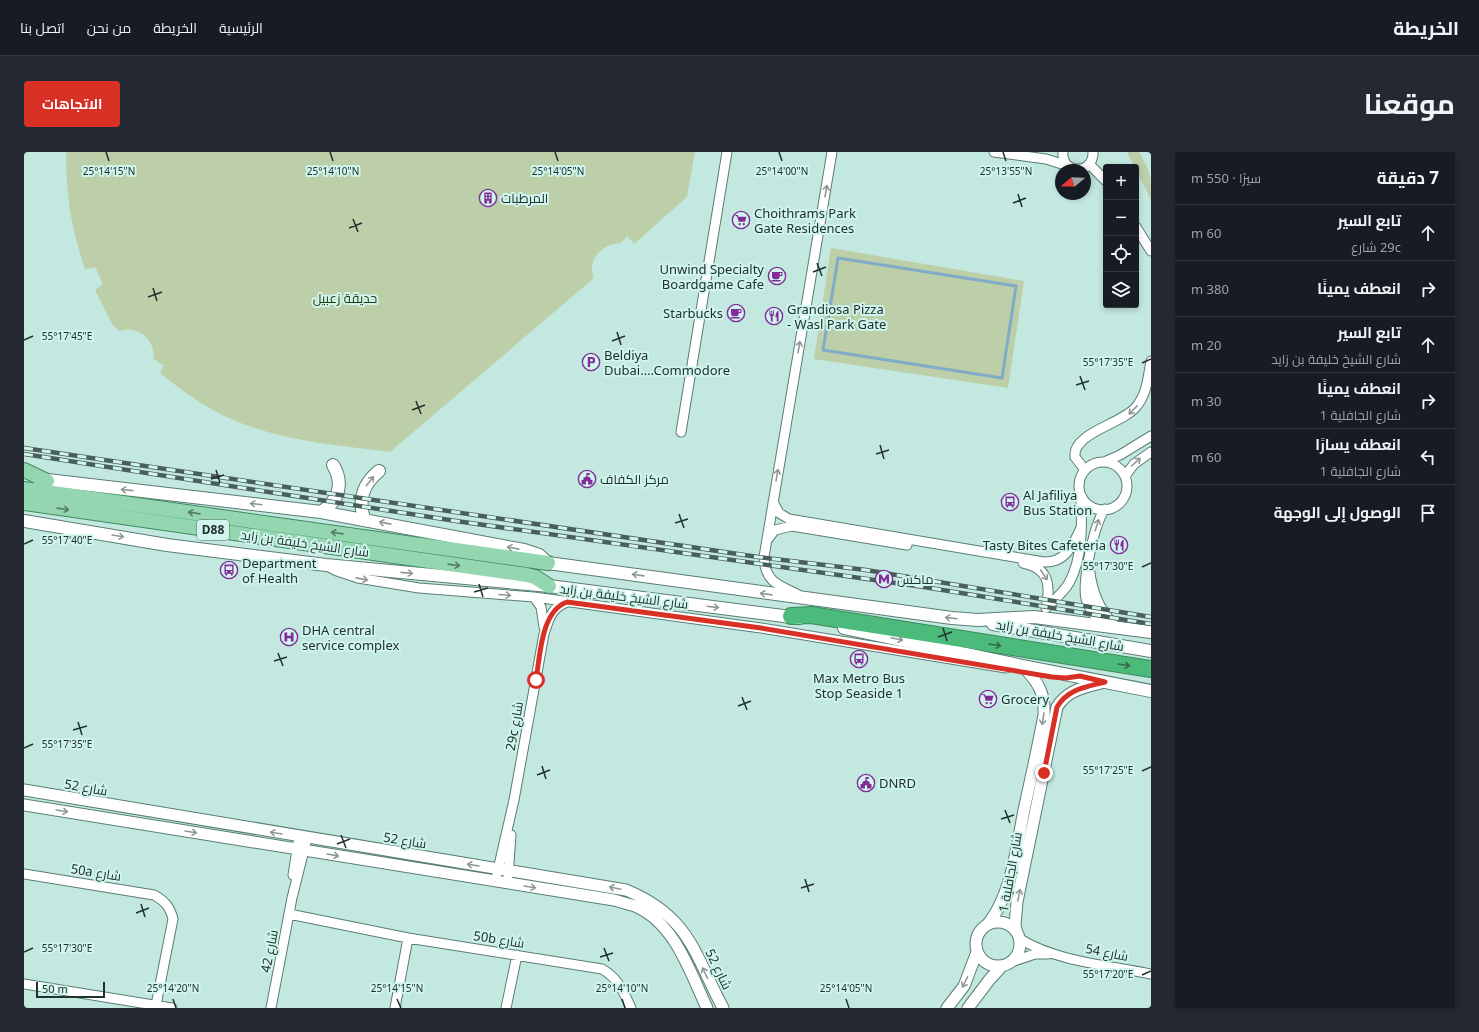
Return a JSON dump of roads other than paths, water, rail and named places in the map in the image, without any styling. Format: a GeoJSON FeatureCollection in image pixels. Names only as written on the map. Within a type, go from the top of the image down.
{"type":"FeatureCollection","features":[{"type":"Feature","properties":{"kind":"highway"},"geometry":{"type":"LineString","coordinates":[[791,616],[812,615],[1151,669]]}},
{"type":"Feature","properties":{"kind":"main road"},"geometry":{"type":"LineString","coordinates":[[321,512],[329,507],[335,500],[339,491],[338,473],[333,465]]}},
{"type":"Feature","properties":{"kind":"main road"},"geometry":{"type":"LineString","coordinates":[[24,470],[48,481]]}},
{"type":"Feature","properties":{"kind":"main road"},"geometry":{"type":"LineString","coordinates":[[364,519],[361,501],[362,492],[369,481],[379,471]]}},
{"type":"Feature","properties":{"kind":"main road"},"geometry":{"type":"LineString","coordinates":[[24,476],[48,481],[321,512],[364,519],[530,552],[539,555],[548,563]]}},
{"type":"Feature","properties":{"kind":"main road","name":"شارع الشيخ خليفة بن زايد"},"geometry":{"type":"LineString","coordinates":[[24,489],[809,600],[970,620],[1151,651]]}},
{"type":"Feature","properties":{"kind":"main road","name":"شارع الشيخ خليفة بن زايد"},"geometry":{"type":"LineString","coordinates":[[24,503],[527,575],[549,586],[791,616],[1018,665],[1151,691]]}},
{"type":"Feature","properties":{"kind":"main road"},"geometry":{"type":"LineString","coordinates":[[24,521],[167,545],[326,565],[549,586]]}},
{"type":"Feature","properties":{"kind":"main road"},"geometry":{"type":"LineString","coordinates":[[1088,570],[1091,587],[1098,606],[1114,627]]}},
{"type":"Feature","properties":{"kind":"main road","name":"شارع الشيخ خليفة بن زايد"},"geometry":{"type":"LineString","coordinates":[[970,620],[1034,617],[1151,632]]}},
{"type":"Feature","properties":{"kind":"main road"},"geometry":{"type":"LineString","coordinates":[[1027,671],[1059,678],[1080,676]]}},
{"type":"Feature","properties":{"kind":"street"},"geometry":{"type":"LineString","coordinates":[[681,432],[727,152]]}},
{"type":"Feature","properties":{"kind":"street"},"geometry":{"type":"LineString","coordinates":[[809,600],[777,584],[768,575],[764,566],[766,541],[832,152]]}},
{"type":"Feature","properties":{"kind":"street"},"geometry":{"type":"LineString","coordinates":[[994,152],[1046,159],[1062,164]]}},
{"type":"Feature","properties":{"kind":"street"},"geometry":{"type":"LineString","coordinates":[[1046,159],[1055,157],[1063,152],[1064,160],[1067,164]]}},
{"type":"Feature","properties":{"kind":"street"},"geometry":{"type":"LineString","coordinates":[[1089,164],[1092,158],[1092,152]]}},
{"type":"Feature","properties":{"kind":"street"},"geometry":{"type":"LineString","coordinates":[[1091,166],[1103,178]]}},
{"type":"Feature","properties":{"kind":"street"},"geometry":{"type":"LineString","coordinates":[[1139,232],[1151,251]]}},
{"type":"Feature","properties":{"kind":"street"},"geometry":{"type":"LineString","coordinates":[[1085,470],[1075,457],[1077,444],[1084,438],[1127,416],[1136,407],[1146,390],[1151,361]]}},
{"type":"Feature","properties":{"kind":"street"},"geometry":{"type":"LineString","coordinates":[[1034,617],[1064,591],[1073,576],[1081,528],[1080,486],[1081,478],[1085,470],[1090,466],[1120,455],[1151,436]]}},
{"type":"Feature","properties":{"kind":"street"},"geometry":{"type":"LineString","coordinates":[[1125,476],[1134,464],[1151,452]]}},
{"type":"Feature","properties":{"kind":"street"},"geometry":{"type":"LineString","coordinates":[[1081,494],[1086,502],[1094,508],[1105,509],[1112,508],[1120,503],[1126,495],[1127,485],[1125,476],[1116,466],[1104,462]]}},
{"type":"Feature","properties":{"kind":"street"},"geometry":{"type":"LineString","coordinates":[[773,502],[779,513],[789,519],[1050,562],[1059,560],[1068,552],[1081,528]]}},
{"type":"Feature","properties":{"kind":"street"},"geometry":{"type":"LineString","coordinates":[[1102,625],[1092,613],[1086,599],[1085,584],[1096,527],[1105,509]]}},
{"type":"Feature","properties":{"kind":"street"},"geometry":{"type":"LineString","coordinates":[[766,541],[775,530],[786,526],[792,526],[1030,564],[1039,569],[1047,580],[1049,596],[1046,608]]}},
{"type":"Feature","properties":{"kind":"street"},"geometry":{"type":"LineString","coordinates":[[326,565],[337,572],[358,578],[412,587],[534,597],[761,628],[1027,671]]}},
{"type":"Feature","properties":{"kind":"street","name":"29c شارع"},"geometry":{"type":"LineString","coordinates":[[534,597],[543,616],[544,634]]}},
{"type":"Feature","properties":{"kind":"street","name":"29c شارع"},"geometry":{"type":"LineString","coordinates":[[495,882],[503,870],[544,634],[554,609],[567,602]]}},
{"type":"Feature","properties":{"kind":"street","name":"شارع الجافلية 1"},"geometry":{"type":"LineString","coordinates":[[987,925],[997,912],[1005,890],[1018,843],[1044,715],[1044,699],[1038,685],[1027,671]]}},
{"type":"Feature","properties":{"kind":"street","name":"شارع الجافلية 1"},"geometry":{"type":"LineString","coordinates":[[1019,936],[1016,925],[1017,902],[1057,707],[1066,695],[1082,688],[1105,682]]}},
{"type":"Feature","properties":{"kind":"street","name":"شارع 52"},"geometry":{"type":"LineString","coordinates":[[24,790],[626,890],[645,898],[662,909],[676,921],[687,936],[721,1004]]}},
{"type":"Feature","properties":{"kind":"street","name":"شارع 52"},"geometry":{"type":"LineString","coordinates":[[24,805],[614,900],[636,907],[655,919],[671,935],[706,1008]]}},
{"type":"Feature","properties":{"kind":"street","name":"شارع 42"},"geometry":{"type":"LineString","coordinates":[[271,1008],[303,837]]}},
{"type":"Feature","properties":{"kind":"street","name":"29c شارع"},"geometry":{"type":"LineString","coordinates":[[503,870],[508,884]]}},
{"type":"Feature","properties":{"kind":"street","name":"50a شارع"},"geometry":{"type":"LineString","coordinates":[[24,874],[154,895],[163,900],[170,908],[173,919],[156,1005]]}},
{"type":"Feature","properties":{"kind":"street","name":"50b شارع"},"geometry":{"type":"LineString","coordinates":[[288,917],[602,969],[611,974],[618,982],[631,1008]]}},
{"type":"Feature","properties":{"kind":"street"},"geometry":{"type":"LineString","coordinates":[[947,1008],[964,986],[978,952],[978,937],[987,925],[996,922],[1004,923],[1012,927],[1019,936],[1018,954],[1014,961],[1002,966],[968,1008]]}},
{"type":"Feature","properties":{"kind":"street","name":"شارع 54"},"geometry":{"type":"LineString","coordinates":[[1019,936],[1038,948],[1057,955],[1151,974]]}},
{"type":"Feature","properties":{"kind":"street"},"geometry":{"type":"LineString","coordinates":[[395,1008],[408,938]]}},
{"type":"Feature","properties":{"kind":"street"},"geometry":{"type":"LineString","coordinates":[[978,952],[987,964],[1002,966]]}},
{"type":"Feature","properties":{"kind":"street","name":"شارع 54"},"geometry":{"type":"LineString","coordinates":[[1014,961],[1035,954],[1057,955]]}},
{"type":"Feature","properties":{"kind":"street"},"geometry":{"type":"LineString","coordinates":[[506,1008],[518,955]]}},
{"type":"Feature","properties":{"kind":"street"},"geometry":{"type":"LineString","coordinates":[[24,984],[118,1004],[156,1005],[172,1008]]}},
{"type":"Feature","properties":{"kind":"street"},"geometry":{"type":"LineString","coordinates":[[706,1008],[721,1004]]}},
{"type":"Feature","properties":{"kind":"waterway"},"geometry":{"type":"LineString","coordinates":[[838,258],[1016,286],[1002,378],[823,350],[838,258]]}},
{"type":"Feature","properties":{"kind":"railway"},"geometry":{"type":"LineString","coordinates":[[24,448],[758,557],[866,570],[1151,617]]}},
{"type":"Feature","properties":{"kind":"railway"},"geometry":{"type":"LineString","coordinates":[[24,454],[456,521],[924,587],[1151,624]]}},
{"type":"Feature","properties":{"kind":"place","name":"المرطبات"},"geometry":{"type":"Point","coordinates":[488,198]}},
{"type":"Feature","properties":{"kind":"place","name":"Choithrams Park Gate Residences"},"geometry":{"type":"Point","coordinates":[741,220]}},
{"type":"Feature","properties":{"kind":"place","name":"Unwind Specialty Boardgame Cafe"},"geometry":{"type":"Point","coordinates":[777,276]}},
{"type":"Feature","properties":{"kind":"place","name":"Starbucks"},"geometry":{"type":"Point","coordinates":[736,313]}},
{"type":"Feature","properties":{"kind":"place","name":"Grandiosa Pizza - Wasl Park Gate"},"geometry":{"type":"Point","coordinates":[774,316]}},
{"type":"Feature","properties":{"kind":"place","name":"Beldiya Dubai....Commodore"},"geometry":{"type":"Point","coordinates":[591,362]}},
{"type":"Feature","properties":{"kind":"place","name":"مركز الكفاف"},"geometry":{"type":"Point","coordinates":[587,479]}},
{"type":"Feature","properties":{"kind":"place","name":"Al Jafiliya Bus Station"},"geometry":{"type":"Point","coordinates":[1010,502]}},
{"type":"Feature","properties":{"kind":"place","name":"Tasty Bites Cafeteria"},"geometry":{"type":"Point","coordinates":[1119,545]}},
{"type":"Feature","properties":{"kind":"place","name":"Department of Health"},"geometry":{"type":"Point","coordinates":[229,570]}},
{"type":"Feature","properties":{"kind":"place","name":"ماكس"},"geometry":{"type":"Point","coordinates":[884,579]}},
{"type":"Feature","properties":{"kind":"place","name":"DHA central service complex"},"geometry":{"type":"Point","coordinates":[289,637]}},
{"type":"Feature","properties":{"kind":"place","name":"Max Metro Bus Stop Seaside 1"},"geometry":{"type":"Point","coordinates":[859,659]}},
{"type":"Feature","properties":{"kind":"place","name":"Grocery"},"geometry":{"type":"Point","coordinates":[988,699]}},
{"type":"Feature","properties":{"kind":"place","name":"DNRD"},"geometry":{"type":"Point","coordinates":[866,783]}},
{"type":"Feature","properties":{"kind":"park label","name":"حديقة زعبيل"},"geometry":{"type":"Point","coordinates":[345,298]}}]}
